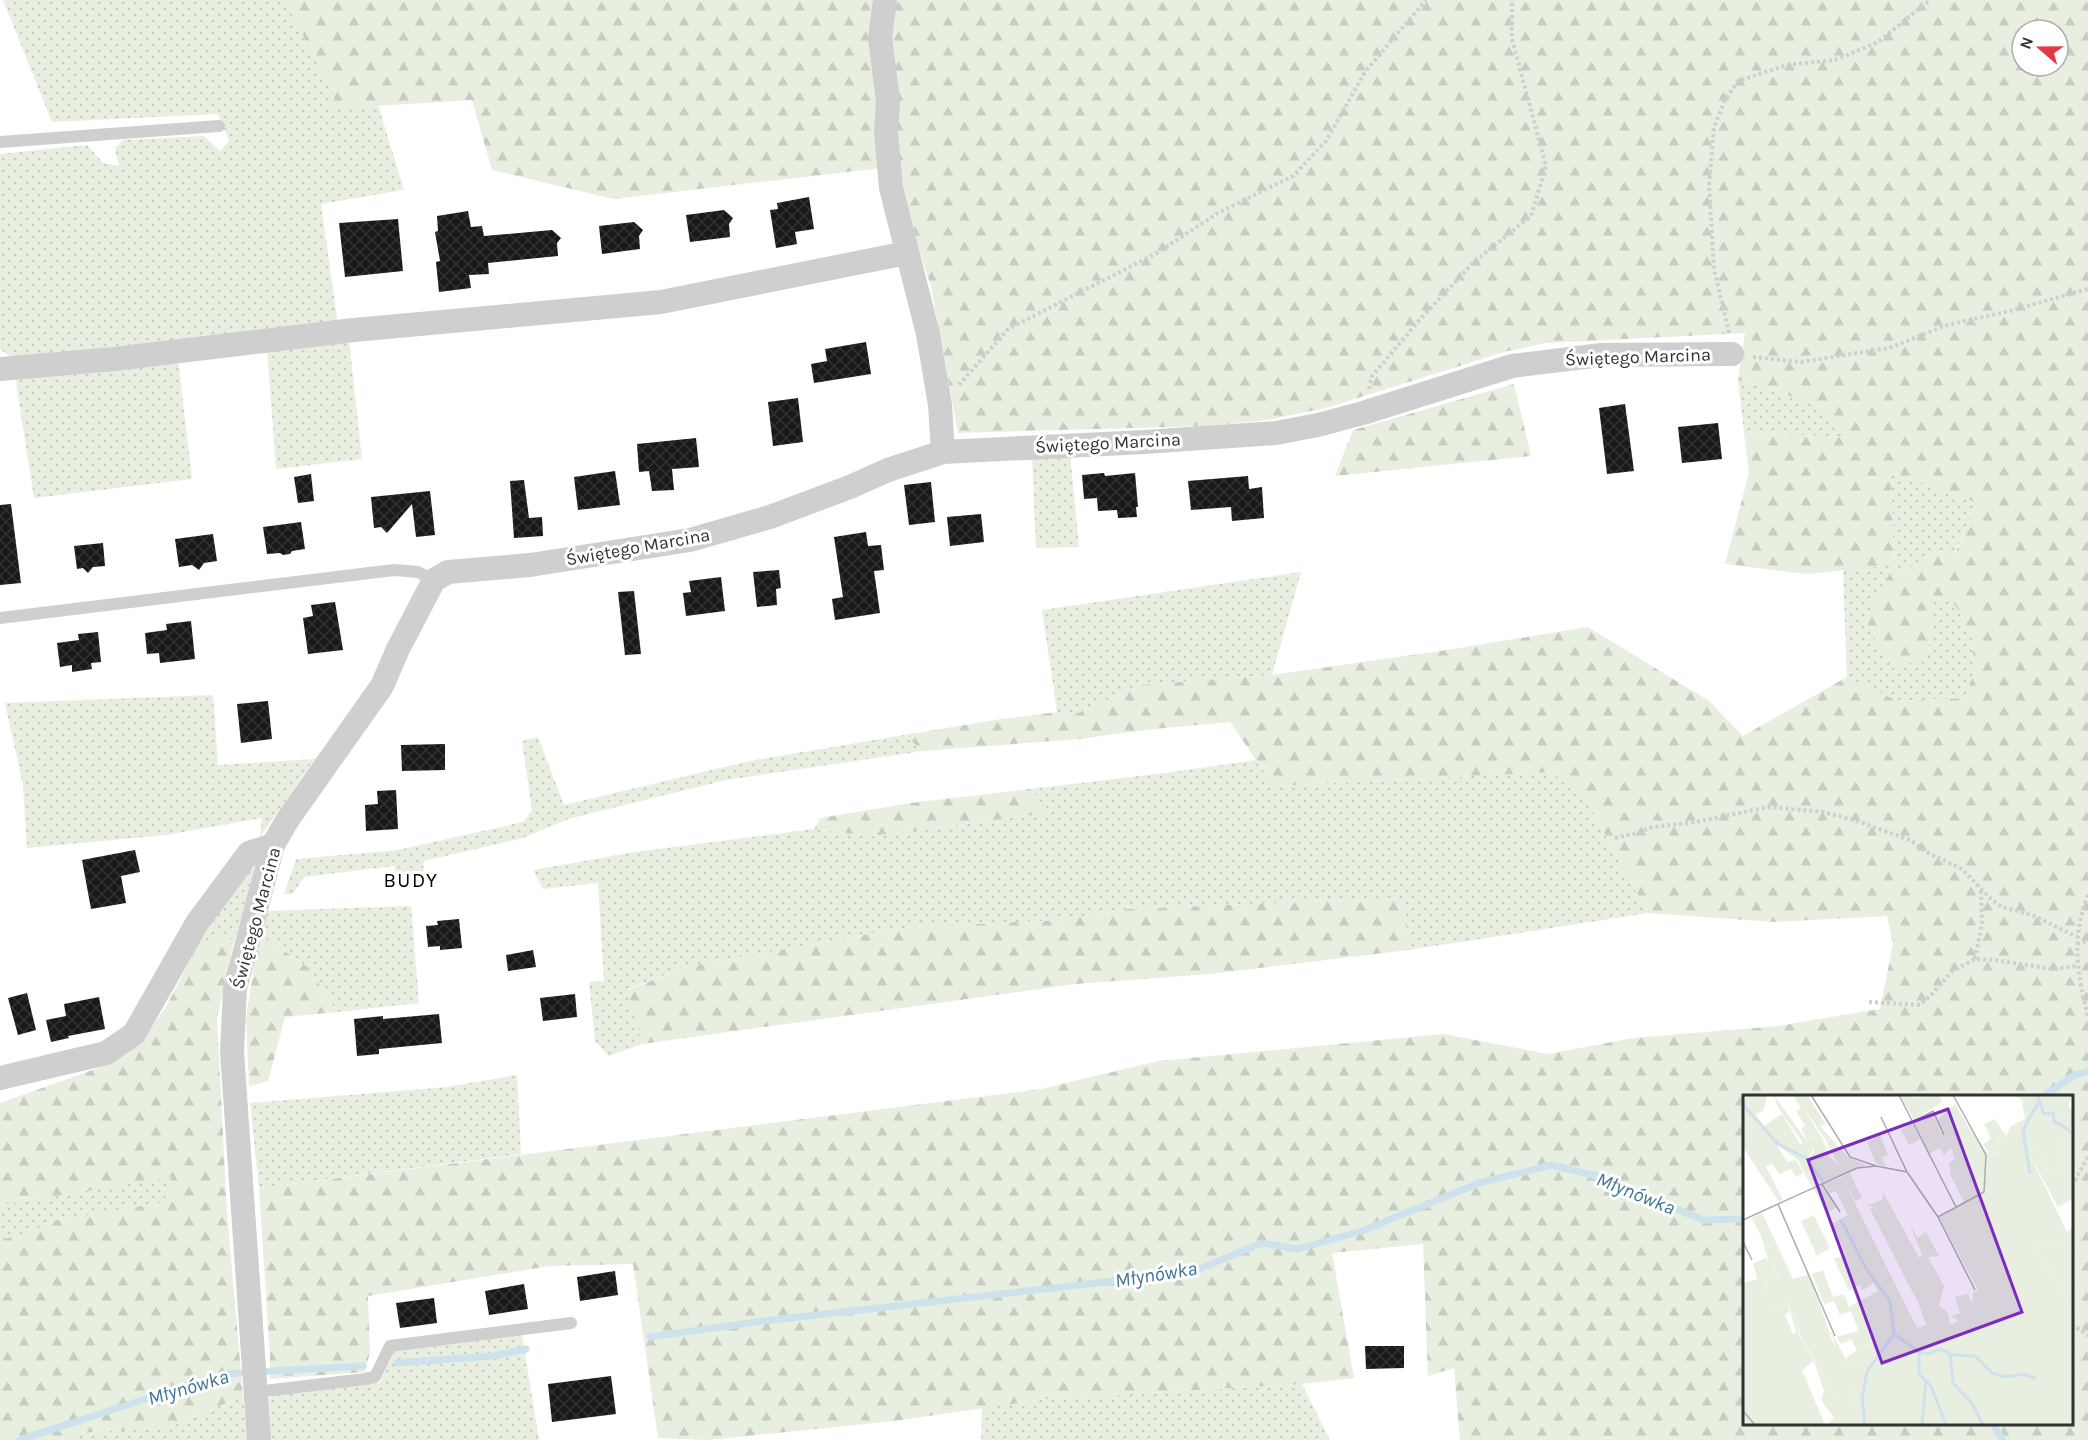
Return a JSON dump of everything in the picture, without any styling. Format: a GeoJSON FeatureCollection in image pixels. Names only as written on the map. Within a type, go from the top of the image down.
{"type":"FeatureCollection","features":[{"type":"Feature","properties":{"kind":"street"},"geometry":{"type":"LineString","coordinates":[[885,0],[880,38],[888,101],[886,132],[891,188],[928,334],[940,405],[943,452]]}},
{"type":"Feature","properties":{"kind":"street"},"geometry":{"type":"LineString","coordinates":[[0,369],[114,359],[354,330],[661,302],[907,253]]}},
{"type":"Feature","properties":{"kind":"street","name":"Świętego Marcina"},"geometry":{"type":"LineString","coordinates":[[260,1440],[232,1052],[235,989],[273,845],[288,819],[382,686],[398,649],[434,580],[448,572],[530,565],[690,540],[770,517],[888,470],[943,452],[1276,433],[1363,413],[1512,366],[1601,355],[1732,354]]}},
{"type":"Feature","properties":{"kind":"street"},"geometry":{"type":"LineString","coordinates":[[0,1078],[106,1053],[134,1034],[204,914],[249,853],[273,845]]}},
{"type":"Feature","properties":{"kind":"lane"},"geometry":{"type":"LineString","coordinates":[[0,142],[219,126]]}},
{"type":"Feature","properties":{"kind":"lane"},"geometry":{"type":"LineString","coordinates":[[0,618],[394,570],[418,572],[434,580]]}},
{"type":"Feature","properties":{"kind":"lane"},"geometry":{"type":"LineString","coordinates":[[256,1390],[375,1377],[390,1346],[571,1323]]}},
{"type":"Feature","properties":{"kind":"path"},"geometry":{"type":"LineString","coordinates":[[940,405],[985,358],[1008,329],[1157,254],[1218,213],[1293,176],[1326,141],[1365,72],[1426,0]]}},
{"type":"Feature","properties":{"kind":"path"},"geometry":{"type":"LineString","coordinates":[[1363,413],[1372,376],[1474,262],[1531,216],[1546,166],[1512,39],[1512,0]]}},
{"type":"Feature","properties":{"kind":"path"},"geometry":{"type":"LineString","coordinates":[[1727,320],[1714,269],[1709,186],[1714,127],[1725,100],[1738,81],[1787,65],[1835,60],[1878,42],[1930,0]]}},
{"type":"Feature","properties":{"kind":"path"},"geometry":{"type":"LineString","coordinates":[[1732,354],[1801,362],[1889,348],[1947,325],[2010,311],[2088,289]]}},
{"type":"Feature","properties":{"kind":"path"},"geometry":{"type":"LineString","coordinates":[[1615,837],[1768,807],[1823,812],[1857,821],[1910,840],[1928,853],[1962,869],[1981,890],[2002,907],[2035,916],[2077,937]]}},
{"type":"Feature","properties":{"kind":"path"},"geometry":{"type":"LineString","coordinates":[[1975,959],[1982,924],[1981,890]]}},
{"type":"Feature","properties":{"kind":"path"},"geometry":{"type":"LineString","coordinates":[[2088,895],[2080,915],[2077,937],[2077,966],[2088,1017]]}},
{"type":"Feature","properties":{"kind":"path"},"geometry":{"type":"LineString","coordinates":[[2077,944],[2088,941]]}},
{"type":"Feature","properties":{"kind":"path"},"geometry":{"type":"LineString","coordinates":[[1869,1002],[1920,1005],[1951,972],[1975,959],[2052,969],[2077,966]]}},
{"type":"Feature","properties":{"kind":"path"},"geometry":{"type":"LineString","coordinates":[[2073,1184],[2088,1157]]}},
{"type":"Feature","properties":{"kind":"path"},"geometry":{"type":"LineString","coordinates":[[2073,1325],[2088,1336]]}},
{"type":"Feature","properties":{"kind":"green space"},"geometry":{"type":"Polygon","coordinates":[[[3,0],[285,0],[336,98],[328,109],[378,105],[404,190],[321,204],[338,325],[11,357],[0,349],[0,154],[87,145],[103,163],[119,166],[115,148],[123,140],[204,136],[220,151],[229,141],[218,114],[52,122],[3,0]]]}},
{"type":"Feature","properties":{"kind":"green space"},"geometry":{"type":"Polygon","coordinates":[[[285,0],[2088,0],[2088,1440],[1460,1440],[1454,1368],[1428,1376],[1423,1244],[1332,1253],[1354,1378],[1302,1384],[1045,1399],[894,1421],[708,1440],[658,1438],[633,1264],[550,1266],[368,1296],[370,1352],[365,1372],[270,1379],[259,1188],[1041,1089],[1158,1061],[1444,1034],[1548,1054],[1633,1038],[1778,1026],[1880,1009],[1893,944],[1887,916],[1775,922],[1648,913],[1589,805],[1552,772],[1274,786],[1230,722],[1079,739],[923,751],[904,735],[1001,719],[1057,712],[1078,713],[1141,685],[1272,675],[1588,627],[1709,701],[1743,736],[1847,677],[1898,701],[1965,698],[1974,672],[1972,635],[1955,605],[1935,596],[1927,662],[1887,665],[1866,620],[1894,565],[1807,574],[1725,564],[1749,473],[1744,433],[1852,437],[1817,404],[1738,380],[1745,333],[1546,343],[1504,352],[1326,408],[1267,420],[1206,426],[958,433],[931,286],[891,167],[613,199],[492,170],[472,100],[327,109],[335,98],[285,0]],[[1891,473],[1894,565],[1903,572],[1938,550],[1955,553],[1978,503],[1891,473]]]}},
{"type":"Feature","properties":{"kind":"green space"},"geometry":{"type":"Polygon","coordinates":[[[349,340],[362,459],[276,469],[267,348],[349,340]]]}},
{"type":"Feature","properties":{"kind":"green space"},"geometry":{"type":"Polygon","coordinates":[[[178,359],[192,479],[34,498],[15,375],[178,359]]]}},
{"type":"Feature","properties":{"kind":"green space"},"geometry":{"type":"Polygon","coordinates":[[[1738,380],[1817,404],[1853,437],[1744,433],[1738,380]]]}},
{"type":"Feature","properties":{"kind":"green space"},"geometry":{"type":"Polygon","coordinates":[[[1514,384],[1531,456],[1335,476],[1353,430],[1514,384]]]}},
{"type":"Feature","properties":{"kind":"green space"},"geometry":{"type":"Polygon","coordinates":[[[1070,453],[1079,547],[1036,548],[1032,454],[1070,453]]]}},
{"type":"Feature","properties":{"kind":"green space"},"geometry":{"type":"Polygon","coordinates":[[[1891,473],[1979,503],[1954,553],[1938,550],[1903,572],[1894,565],[1927,662],[1935,595],[1955,605],[1972,635],[1974,672],[1965,698],[1897,701],[1847,677],[1843,570],[1894,564],[1891,473]]]}},
{"type":"Feature","properties":{"kind":"green space"},"geometry":{"type":"Polygon","coordinates":[[[1301,572],[1272,675],[1141,685],[1078,713],[1057,712],[1042,610],[1301,572]]]}},
{"type":"Feature","properties":{"kind":"green space"},"geometry":{"type":"Polygon","coordinates":[[[213,695],[218,765],[315,759],[260,837],[262,818],[165,835],[27,848],[23,785],[5,703],[213,695]]]}},
{"type":"Feature","properties":{"kind":"green space"},"geometry":{"type":"Polygon","coordinates":[[[904,735],[923,751],[726,780],[568,819],[523,838],[424,861],[422,884],[400,887],[394,866],[304,877],[293,894],[284,894],[296,859],[398,850],[523,822],[532,810],[522,741],[538,737],[564,805],[750,761],[904,735]]]}},
{"type":"Feature","properties":{"kind":"green space"},"geometry":{"type":"Polygon","coordinates":[[[1256,760],[1274,786],[1552,772],[1589,805],[1648,913],[1409,950],[1404,898],[1129,909],[1063,920],[910,927],[685,967],[628,989],[642,1044],[609,1056],[595,1041],[589,982],[604,981],[598,883],[543,889],[533,870],[635,852],[814,829],[871,836],[1049,813],[1030,789],[1256,760]]]}},
{"type":"Feature","properties":{"kind":"green space"},"geometry":{"type":"Polygon","coordinates":[[[1030,789],[1050,813],[871,836],[814,829],[820,818],[918,802],[1030,789]]]}},
{"type":"Feature","properties":{"kind":"green space"},"geometry":{"type":"Polygon","coordinates":[[[247,867],[256,870],[233,946],[229,933],[197,946],[247,867]]]}},
{"type":"Feature","properties":{"kind":"green space"},"geometry":{"type":"Polygon","coordinates":[[[1404,898],[1409,950],[1210,974],[1075,984],[642,1044],[628,990],[685,967],[910,927],[1063,920],[1129,909],[1404,898]]]}},
{"type":"Feature","properties":{"kind":"green space"},"geometry":{"type":"Polygon","coordinates":[[[411,906],[419,1003],[337,1012],[308,967],[259,934],[265,911],[411,906]]]}},
{"type":"Feature","properties":{"kind":"green space"},"geometry":{"type":"Polygon","coordinates":[[[229,932],[233,946],[217,1019],[227,1213],[243,1396],[170,1427],[78,1433],[63,1440],[0,1440],[0,1239],[25,1236],[49,1222],[164,1202],[172,1177],[0,1205],[0,1103],[98,1068],[141,1042],[166,1007],[197,946],[229,932]]]}},
{"type":"Feature","properties":{"kind":"green space"},"geometry":{"type":"Polygon","coordinates":[[[259,934],[308,967],[337,1012],[285,1017],[268,1081],[249,1086],[246,1018],[259,934]]]}},
{"type":"Feature","properties":{"kind":"green space"},"geometry":{"type":"Polygon","coordinates":[[[517,1075],[521,1154],[259,1188],[250,1103],[447,1087],[517,1075]]]}},
{"type":"Feature","properties":{"kind":"green space"},"geometry":{"type":"Polygon","coordinates":[[[172,1176],[165,1202],[49,1222],[25,1237],[0,1239],[0,1205],[172,1176]]]}},
{"type":"Feature","properties":{"kind":"green space"},"geometry":{"type":"Polygon","coordinates":[[[522,1335],[539,1440],[269,1440],[265,1399],[278,1395],[380,1383],[395,1349],[522,1335]]]}},
{"type":"Feature","properties":{"kind":"green space"},"geometry":{"type":"Polygon","coordinates":[[[1302,1384],[1330,1440],[981,1440],[982,1408],[1045,1399],[1302,1384]]]}},
{"type":"Feature","properties":{"kind":"green space"},"geometry":{"type":"Polygon","coordinates":[[[243,1396],[248,1440],[63,1440],[78,1433],[170,1427],[243,1396]]]}},
{"type":"Feature","properties":{"kind":"building"},"geometry":{"type":"Polygon","coordinates":[[[809,197],[814,229],[795,232],[797,244],[776,248],[770,210],[778,209],[777,203],[809,197]]]}},
{"type":"Feature","properties":{"kind":"building"},"geometry":{"type":"Polygon","coordinates":[[[724,210],[733,218],[729,224],[730,237],[690,242],[686,215],[724,210]]]}},
{"type":"Feature","properties":{"kind":"building"},"geometry":{"type":"Polygon","coordinates":[[[468,211],[471,227],[482,226],[484,236],[552,230],[561,238],[557,243],[558,256],[488,263],[489,274],[469,275],[471,288],[439,292],[436,262],[440,261],[435,232],[438,231],[437,216],[468,211]]]}},
{"type":"Feature","properties":{"kind":"building"},"geometry":{"type":"Polygon","coordinates":[[[398,219],[403,271],[345,277],[339,223],[398,219]]]}},
{"type":"Feature","properties":{"kind":"building"},"geometry":{"type":"Polygon","coordinates":[[[634,222],[643,230],[639,236],[640,249],[602,254],[599,226],[634,222]]]}},
{"type":"Feature","properties":{"kind":"building"},"geometry":{"type":"Polygon","coordinates":[[[866,342],[871,374],[814,383],[811,364],[827,361],[825,349],[866,342]]]}},
{"type":"Feature","properties":{"kind":"building"},"geometry":{"type":"Polygon","coordinates":[[[798,398],[803,442],[773,446],[768,402],[798,398]]]}},
{"type":"Feature","properties":{"kind":"building"},"geometry":{"type":"Polygon","coordinates":[[[1625,404],[1634,471],[1607,474],[1599,408],[1625,404]]]}},
{"type":"Feature","properties":{"kind":"building"},"geometry":{"type":"Polygon","coordinates":[[[1718,423],[1722,459],[1682,463],[1678,427],[1718,423]]]}},
{"type":"Feature","properties":{"kind":"building"},"geometry":{"type":"Polygon","coordinates":[[[696,438],[699,467],[672,469],[674,490],[652,491],[649,471],[639,472],[637,444],[696,438]]]}},
{"type":"Feature","properties":{"kind":"building"},"geometry":{"type":"Polygon","coordinates":[[[615,471],[620,505],[578,510],[574,477],[615,471]]]}},
{"type":"Feature","properties":{"kind":"building"},"geometry":{"type":"Polygon","coordinates":[[[1104,473],[1105,476],[1135,473],[1137,517],[1118,518],[1117,510],[1098,511],[1097,498],[1084,499],[1082,475],[1104,473]]]}},
{"type":"Feature","properties":{"kind":"building"},"geometry":{"type":"Polygon","coordinates":[[[311,474],[314,501],[298,503],[294,477],[311,474]]]}},
{"type":"Feature","properties":{"kind":"building"},"geometry":{"type":"Polygon","coordinates":[[[1248,476],[1249,489],[1262,487],[1264,518],[1232,521],[1231,507],[1191,510],[1188,481],[1248,476]]]}},
{"type":"Feature","properties":{"kind":"building"},"geometry":{"type":"Polygon","coordinates":[[[524,480],[529,518],[542,517],[543,536],[514,538],[510,481],[524,480]]]}},
{"type":"Feature","properties":{"kind":"building"},"geometry":{"type":"Polygon","coordinates":[[[931,482],[935,522],[909,525],[904,485],[931,482]]]}},
{"type":"Feature","properties":{"kind":"building"},"geometry":{"type":"Polygon","coordinates":[[[430,491],[435,535],[416,537],[412,504],[387,533],[381,527],[374,528],[371,497],[430,491]]]}},
{"type":"Feature","properties":{"kind":"building"},"geometry":{"type":"Polygon","coordinates":[[[11,504],[21,583],[0,585],[0,505],[11,504]]]}},
{"type":"Feature","properties":{"kind":"building"},"geometry":{"type":"Polygon","coordinates":[[[981,514],[984,542],[950,546],[947,517],[981,514]]]}},
{"type":"Feature","properties":{"kind":"building"},"geometry":{"type":"Polygon","coordinates":[[[301,522],[305,549],[283,555],[280,553],[267,554],[263,527],[301,522]]]}},
{"type":"Feature","properties":{"kind":"building"},"geometry":{"type":"Polygon","coordinates":[[[866,532],[868,546],[881,545],[884,570],[874,571],[880,613],[835,620],[832,599],[843,597],[834,537],[866,532]]]}},
{"type":"Feature","properties":{"kind":"building"},"geometry":{"type":"Polygon","coordinates":[[[213,534],[217,561],[204,563],[199,570],[192,565],[179,567],[175,539],[213,534]]]}},
{"type":"Feature","properties":{"kind":"building"},"geometry":{"type":"Polygon","coordinates":[[[103,543],[105,566],[93,567],[88,573],[83,568],[77,569],[74,546],[103,543]]]}},
{"type":"Feature","properties":{"kind":"building"},"geometry":{"type":"Polygon","coordinates":[[[779,570],[781,588],[776,589],[777,605],[757,607],[753,572],[779,570]]]}},
{"type":"Feature","properties":{"kind":"building"},"geometry":{"type":"Polygon","coordinates":[[[721,577],[725,611],[686,616],[683,593],[691,592],[689,581],[721,577]]]}},
{"type":"Feature","properties":{"kind":"building"},"geometry":{"type":"Polygon","coordinates":[[[634,591],[641,654],[625,655],[618,592],[634,591]]]}},
{"type":"Feature","properties":{"kind":"building"},"geometry":{"type":"Polygon","coordinates":[[[335,602],[343,650],[308,654],[303,618],[313,616],[311,605],[335,602]]]}},
{"type":"Feature","properties":{"kind":"building"},"geometry":{"type":"Polygon","coordinates":[[[191,621],[195,659],[160,663],[159,653],[147,654],[145,633],[167,630],[166,624],[191,621]]]}},
{"type":"Feature","properties":{"kind":"building"},"geometry":{"type":"Polygon","coordinates":[[[98,632],[101,662],[91,663],[92,669],[72,672],[72,665],[60,667],[57,643],[79,640],[78,634],[98,632]]]}},
{"type":"Feature","properties":{"kind":"building"},"geometry":{"type":"Polygon","coordinates":[[[268,701],[272,739],[241,743],[237,704],[268,701]]]}},
{"type":"Feature","properties":{"kind":"building"},"geometry":{"type":"Polygon","coordinates":[[[445,744],[445,770],[402,771],[401,745],[445,744]]]}},
{"type":"Feature","properties":{"kind":"building"},"geometry":{"type":"Polygon","coordinates":[[[396,790],[398,829],[366,831],[365,805],[378,804],[377,791],[396,790]]]}},
{"type":"Feature","properties":{"kind":"building"},"geometry":{"type":"Polygon","coordinates":[[[135,850],[140,872],[121,876],[126,903],[91,909],[82,860],[135,850]]]}},
{"type":"Feature","properties":{"kind":"building"},"geometry":{"type":"Polygon","coordinates":[[[459,919],[462,948],[440,950],[440,946],[428,947],[426,926],[438,925],[437,921],[459,919]]]}},
{"type":"Feature","properties":{"kind":"building"},"geometry":{"type":"Polygon","coordinates":[[[533,950],[536,967],[508,971],[506,955],[533,950]]]}},
{"type":"Feature","properties":{"kind":"building"},"geometry":{"type":"Polygon","coordinates":[[[27,993],[36,1030],[18,1035],[8,998],[27,993]]]}},
{"type":"Feature","properties":{"kind":"building"},"geometry":{"type":"Polygon","coordinates":[[[575,994],[577,1017],[543,1021],[540,998],[575,994]]]}},
{"type":"Feature","properties":{"kind":"building"},"geometry":{"type":"Polygon","coordinates":[[[99,997],[105,1029],[68,1036],[69,1038],[51,1042],[46,1020],[66,1016],[64,1004],[99,997]]]}},
{"type":"Feature","properties":{"kind":"building"},"geometry":{"type":"Polygon","coordinates":[[[439,1014],[442,1043],[379,1049],[379,1054],[357,1056],[354,1019],[439,1014]]]}},
{"type":"Feature","properties":{"kind":"building"},"geometry":{"type":"Polygon","coordinates":[[[615,1271],[618,1295],[580,1301],[577,1277],[615,1271]]]}},
{"type":"Feature","properties":{"kind":"building"},"geometry":{"type":"Polygon","coordinates":[[[524,1284],[528,1309],[489,1315],[485,1291],[524,1284]]]}},
{"type":"Feature","properties":{"kind":"building"},"geometry":{"type":"Polygon","coordinates":[[[434,1298],[437,1323],[400,1328],[396,1303],[434,1298]]]}},
{"type":"Feature","properties":{"kind":"building"},"geometry":{"type":"Polygon","coordinates":[[[1365,1346],[1404,1346],[1404,1368],[1366,1369],[1365,1346]]]}},
{"type":"Feature","properties":{"kind":"building"},"geometry":{"type":"Polygon","coordinates":[[[611,1376],[616,1414],[552,1422],[548,1384],[611,1376]]]}},
{"type":"Feature","properties":{"kind":"waterway","name":"Młynówka"},"geometry":{"type":"LineString","coordinates":[[2045,1095],[2075,1075],[2088,1071]]}},
{"type":"Feature","properties":{"kind":"waterway","name":"Młynówka"},"geometry":{"type":"LineString","coordinates":[[650,1337],[764,1321],[1192,1272],[1262,1243],[1297,1249],[1362,1231],[1479,1183],[1551,1165],[1597,1176],[1703,1220],[1743,1219]]}},
{"type":"Feature","properties":{"kind":"waterway","name":"Młynówka"},"geometry":{"type":"LineString","coordinates":[[397,1363],[493,1356],[526,1349]]}},
{"type":"Feature","properties":{"kind":"waterway","name":"Młynówka"},"geometry":{"type":"LineString","coordinates":[[19,1440],[223,1374],[363,1366]]}},
{"type":"Feature","properties":{"kind":"waterway"},"geometry":{"type":"LineString","coordinates":[[1994,1425],[2003,1440]]}},
{"type":"Feature","properties":{"kind":"district","name":"BUDY"},"geometry":{"type":"Point","coordinates":[411,880]}}]}
